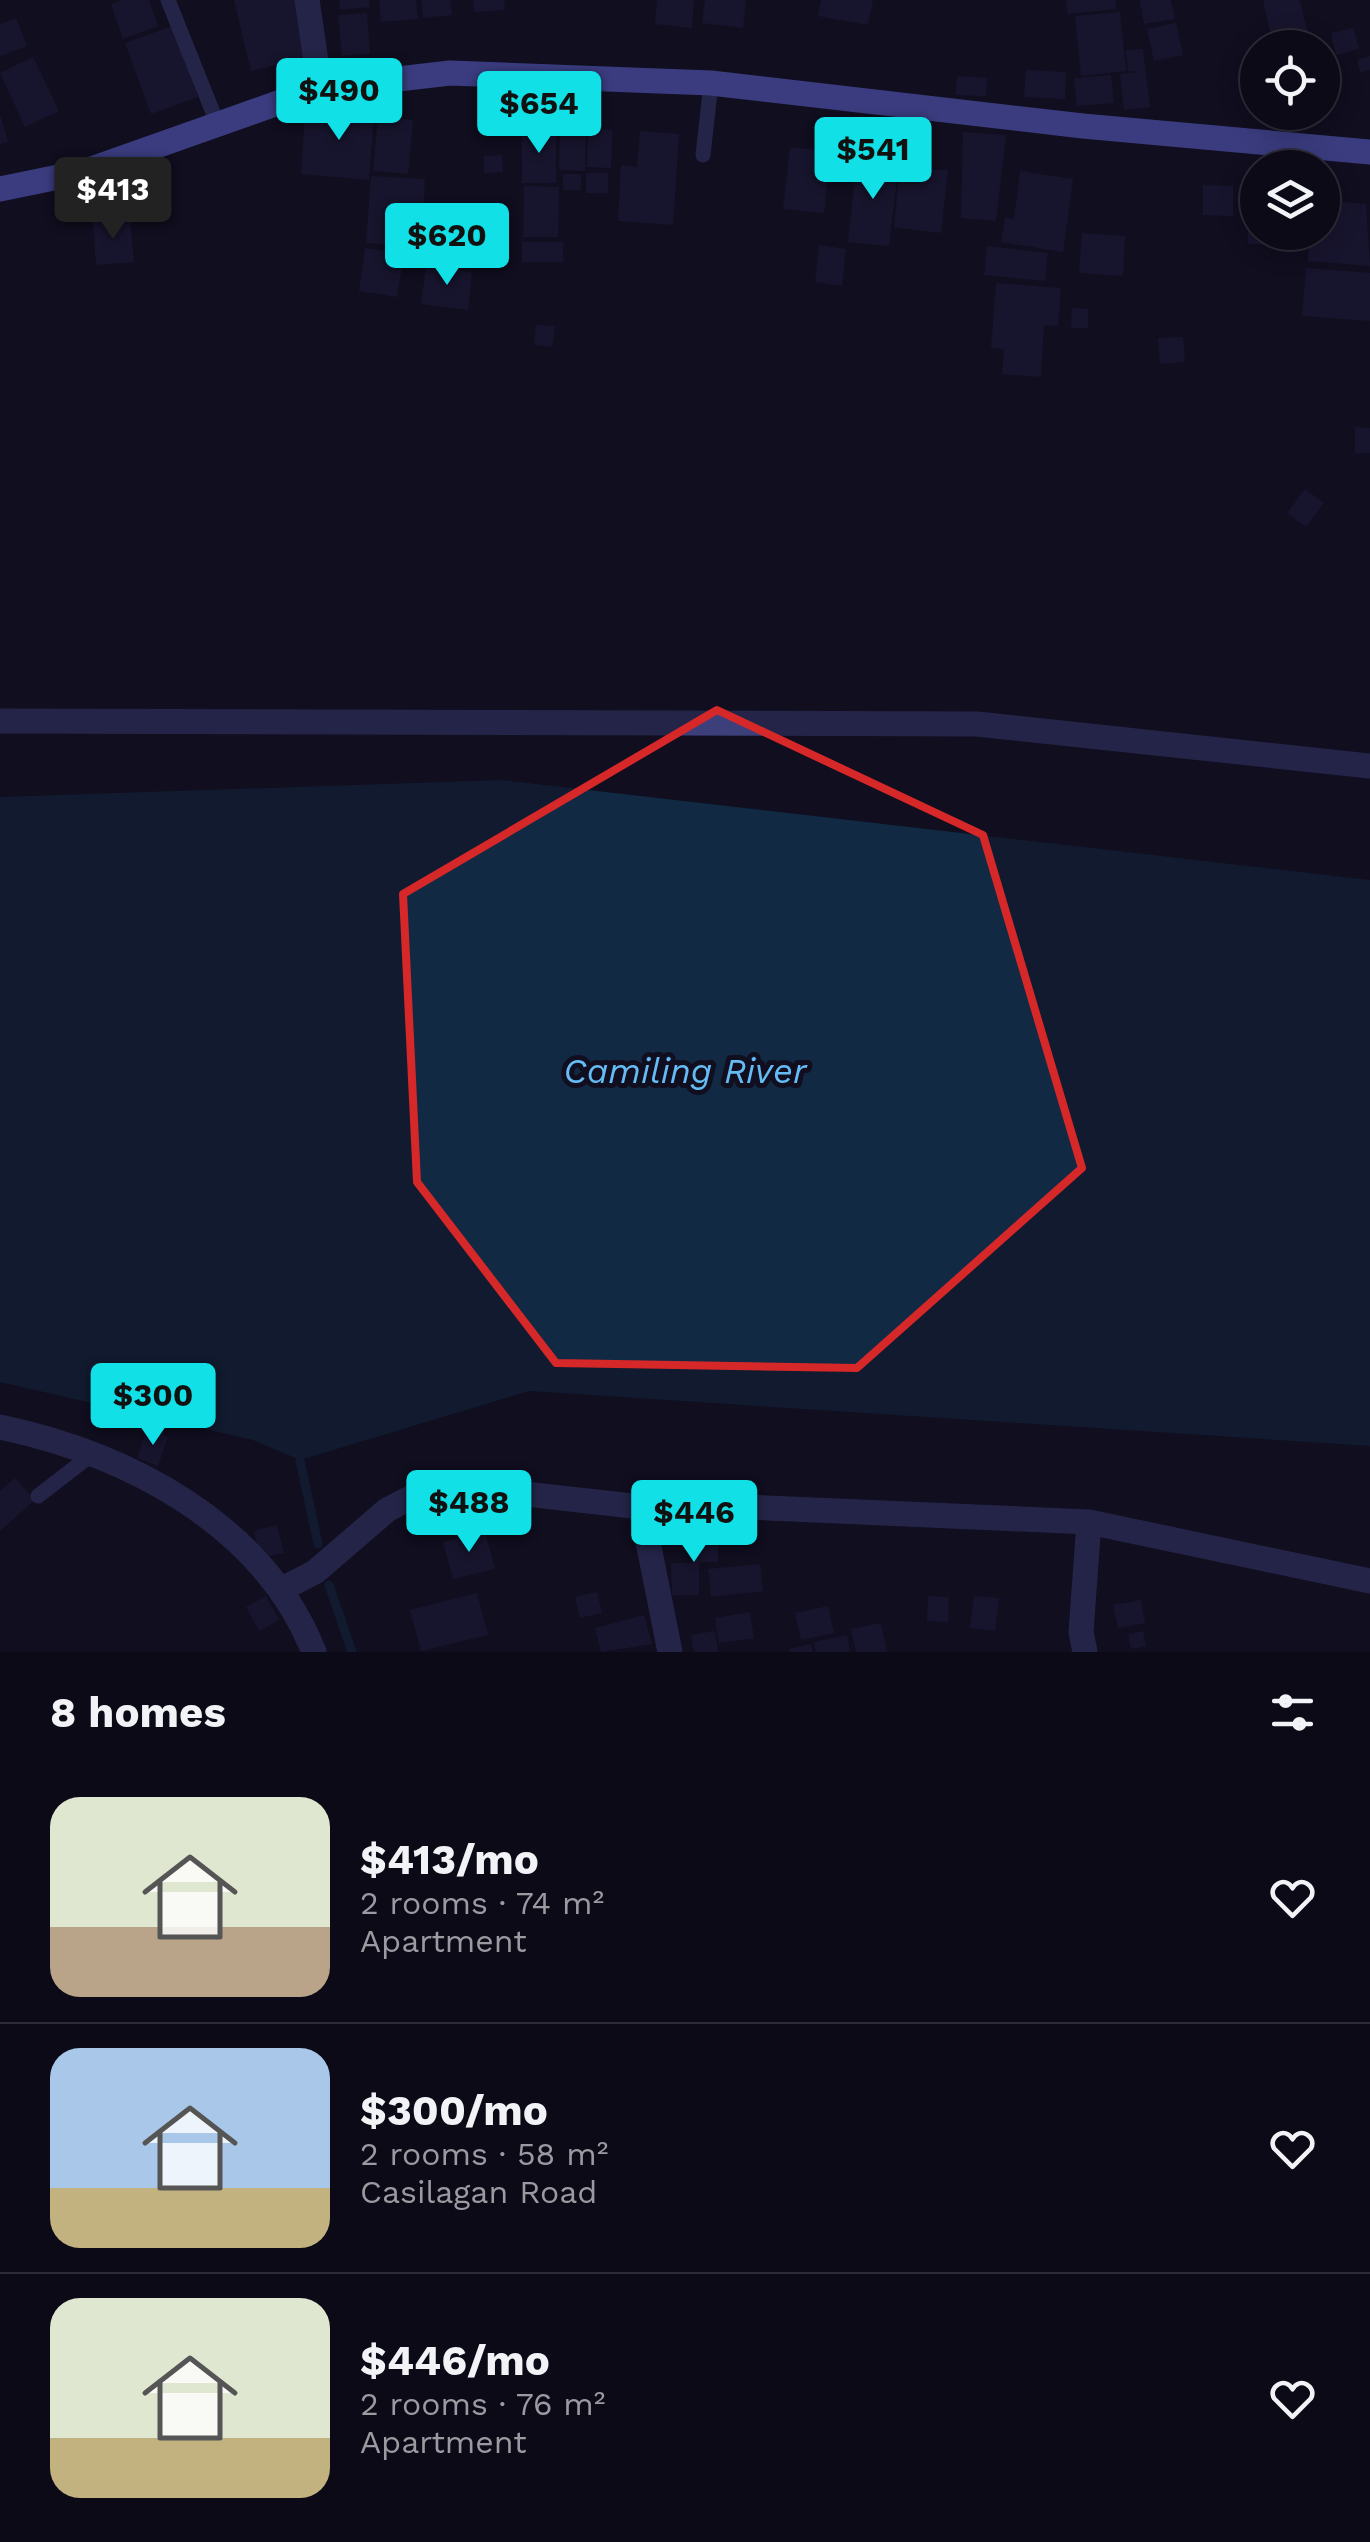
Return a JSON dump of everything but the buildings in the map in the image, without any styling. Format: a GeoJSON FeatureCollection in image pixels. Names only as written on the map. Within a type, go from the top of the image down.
{"type":"FeatureCollection","features":[{"type":"Feature","properties":{"kind":"street"},"geometry":{"type":"LineString","coordinates":[[307,0],[320,88]]}},
{"type":"Feature","properties":{"kind":"street"},"geometry":{"type":"LineString","coordinates":[[0,189],[83,172],[320,88],[450,73],[711,83],[1083,126],[1370,152]]}},
{"type":"Feature","properties":{"kind":"street"},"geometry":{"type":"LineString","coordinates":[[0,722],[977,724],[1370,766]]}},
{"type":"Feature","properties":{"kind":"street"},"geometry":{"type":"LineString","coordinates":[[0,1427],[95,1452],[200,1512],[282,1589],[314,1652]]}},
{"type":"Feature","properties":{"kind":"street"},"geometry":{"type":"LineString","coordinates":[[282,1589],[315,1572],[387,1510],[438,1484],[641,1507],[747,1507],[1089,1522],[1370,1581]]}},
{"type":"Feature","properties":{"kind":"street"},"geometry":{"type":"LineString","coordinates":[[641,1507],[670,1652]]}},
{"type":"Feature","properties":{"kind":"street"},"geometry":{"type":"LineString","coordinates":[[1085,1652],[1081,1632],[1089,1522]]}},
{"type":"Feature","properties":{"kind":"lane"},"geometry":{"type":"LineString","coordinates":[[168,0],[218,125]]}},
{"type":"Feature","properties":{"kind":"lane"},"geometry":{"type":"LineString","coordinates":[[703,155],[711,83]]}},
{"type":"Feature","properties":{"kind":"lane"},"geometry":{"type":"LineString","coordinates":[[38,1496],[95,1452]]}},
{"type":"Feature","properties":{"kind":"highlighted area"},"geometry":{"type":"Polygon","coordinates":[[[717,710],[983,835],[1082,1168],[857,1368],[556,1363],[417,1182],[403,894],[717,710]]]}},
{"type":"Feature","properties":{"kind":"water","name":"Camiling River"},"geometry":{"type":"Polygon","coordinates":[[[501,780],[1370,880],[1370,1446],[529,1391],[300,1460],[253,1440],[0,1382],[0,797],[501,780]]]}},
{"type":"Feature","properties":{"kind":"waterway"},"geometry":{"type":"LineString","coordinates":[[300,1460],[318,1544]]}},
{"type":"Feature","properties":{"kind":"waterway"},"geometry":{"type":"LineString","coordinates":[[329,1585],[352,1652]]}}]}
